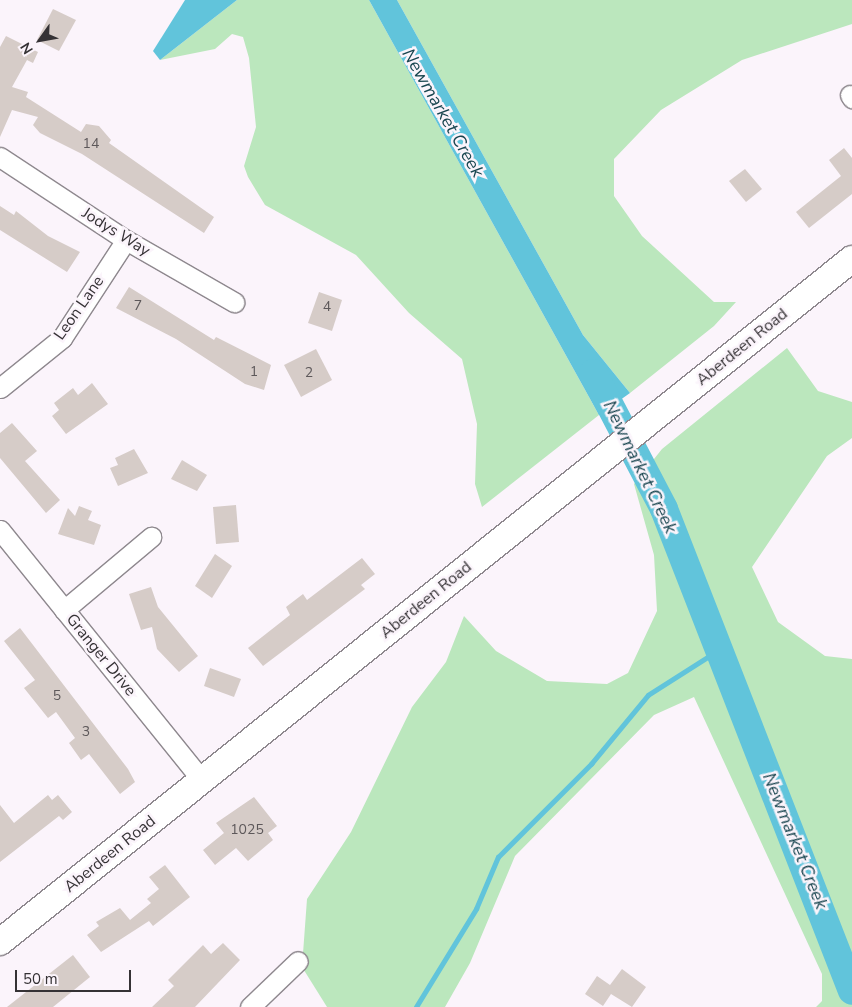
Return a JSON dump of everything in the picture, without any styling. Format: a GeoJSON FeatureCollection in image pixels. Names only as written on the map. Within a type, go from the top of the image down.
{"type":"FeatureCollection","features":[{"type":"Feature","properties":{"kind":"main road","name":"Aberdeen Road"},"geometry":{"type":"LineString","coordinates":[[0,942],[852,259]]}},
{"type":"Feature","properties":{"kind":"street","name":"Jodys Way"},"geometry":{"type":"LineString","coordinates":[[0,156],[126,240],[234,302]]}},
{"type":"Feature","properties":{"kind":"street","name":"Leon Lane"},"geometry":{"type":"LineString","coordinates":[[0,388],[62,338],[126,240]]}},
{"type":"Feature","properties":{"kind":"street","name":"Granger Drive"},"geometry":{"type":"LineString","coordinates":[[0,530],[202,780]]}},
{"type":"Feature","properties":{"kind":"street"},"geometry":{"type":"LineString","coordinates":[[64,610],[150,536]]}},
{"type":"Feature","properties":{"kind":"street"},"geometry":{"type":"LineString","coordinates":[[250,1007],[298,961]]}},
{"type":"Feature","properties":{"kind":"green space"},"geometry":{"type":"Polygon","coordinates":[[[237,0],[369,0],[599,415],[482,507],[475,484],[477,424],[462,359],[409,313],[356,255],[265,205],[248,177],[244,166],[256,127],[249,58],[243,37],[232,34],[215,49],[160,60],[237,0]]]}},
{"type":"Feature","properties":{"kind":"green space"},"geometry":{"type":"Polygon","coordinates":[[[397,0],[852,0],[852,24],[742,60],[661,110],[614,159],[614,196],[642,236],[714,302],[736,302],[714,326],[630,393],[583,335],[397,0]]]}},
{"type":"Feature","properties":{"kind":"green space"},"geometry":{"type":"Polygon","coordinates":[[[787,348],[818,391],[852,402],[852,438],[827,456],[752,567],[778,622],[825,656],[852,659],[852,1007],[816,1007],[822,1001],[822,974],[694,697],[654,715],[515,856],[470,963],[445,1007],[327,1007],[302,967],[307,899],[351,832],[412,707],[446,662],[464,616],[496,651],[547,681],[607,684],[628,673],[657,611],[654,555],[634,484],[662,449],[787,348]]]}},
{"type":"Feature","properties":{"kind":"water"},"geometry":{"type":"Polygon","coordinates":[[[185,0],[237,0],[160,60],[153,51],[185,0]]]}},
{"type":"Feature","properties":{"kind":"water","name":"Newmarket Creek"},"geometry":{"type":"Polygon","coordinates":[[[369,0],[397,0],[583,335],[630,393],[599,415],[369,0]]]}},
{"type":"Feature","properties":{"kind":"building"},"geometry":{"type":"Polygon","coordinates":[[[53,9],[76,20],[59,51],[37,40],[53,9]]]}},
{"type":"Feature","properties":{"kind":"building"},"geometry":{"type":"Polygon","coordinates":[[[6,36],[38,52],[33,63],[27,60],[12,87],[28,92],[26,97],[81,132],[86,124],[99,126],[111,140],[109,143],[214,217],[204,233],[82,154],[40,133],[33,125],[38,117],[12,110],[0,137],[0,47],[6,36]]]}},
{"type":"Feature","properties":{"kind":"building"},"geometry":{"type":"Polygon","coordinates":[[[844,148],[852,158],[852,194],[809,228],[796,212],[841,176],[829,160],[844,148]]]}},
{"type":"Feature","properties":{"kind":"building"},"geometry":{"type":"Polygon","coordinates":[[[745,169],[762,189],[746,202],[729,181],[745,169]]]}},
{"type":"Feature","properties":{"kind":"building"},"geometry":{"type":"Polygon","coordinates":[[[0,206],[14,215],[16,211],[48,236],[80,252],[67,272],[0,230],[0,206]]]}},
{"type":"Feature","properties":{"kind":"building"},"geometry":{"type":"Polygon","coordinates":[[[129,287],[214,340],[216,337],[271,365],[264,390],[245,384],[176,339],[116,308],[129,287]]]}},
{"type":"Feature","properties":{"kind":"building"},"geometry":{"type":"Polygon","coordinates":[[[319,292],[342,300],[332,331],[308,323],[319,292]]]}},
{"type":"Feature","properties":{"kind":"building"},"geometry":{"type":"Polygon","coordinates":[[[316,349],[332,380],[301,397],[284,365],[316,349]]]}},
{"type":"Feature","properties":{"kind":"building"},"geometry":{"type":"Polygon","coordinates":[[[92,383],[108,404],[66,434],[52,416],[59,410],[54,403],[73,388],[78,395],[92,383]]]}},
{"type":"Feature","properties":{"kind":"building"},"geometry":{"type":"Polygon","coordinates":[[[12,423],[37,451],[25,461],[60,500],[46,513],[0,458],[0,433],[12,423]]]}},
{"type":"Feature","properties":{"kind":"building"},"geometry":{"type":"Polygon","coordinates":[[[134,449],[148,473],[118,486],[110,468],[118,465],[115,458],[134,449]]]}},
{"type":"Feature","properties":{"kind":"building"},"geometry":{"type":"Polygon","coordinates":[[[182,460],[207,475],[197,491],[171,479],[182,460]]]}},
{"type":"Feature","properties":{"kind":"building"},"geometry":{"type":"Polygon","coordinates":[[[236,505],[239,542],[216,544],[213,507],[236,505]]]}},
{"type":"Feature","properties":{"kind":"building"},"geometry":{"type":"Polygon","coordinates":[[[79,506],[92,511],[88,520],[101,525],[94,545],[58,534],[68,508],[75,516],[79,506]]]}},
{"type":"Feature","properties":{"kind":"building"},"geometry":{"type":"Polygon","coordinates":[[[215,554],[232,566],[212,598],[195,586],[215,554]]]}},
{"type":"Feature","properties":{"kind":"building"},"geometry":{"type":"Polygon","coordinates":[[[362,558],[375,574],[361,585],[365,589],[263,666],[248,648],[290,615],[286,607],[303,594],[307,600],[362,558]]]}},
{"type":"Feature","properties":{"kind":"building"},"geometry":{"type":"Polygon","coordinates":[[[151,587],[158,607],[198,656],[179,672],[157,649],[152,627],[141,630],[129,594],[151,587]]]}},
{"type":"Feature","properties":{"kind":"building"},"geometry":{"type":"Polygon","coordinates":[[[20,628],[128,769],[135,782],[120,794],[89,754],[81,760],[69,743],[75,738],[56,712],[48,718],[24,688],[35,680],[4,641],[20,628]]]}},
{"type":"Feature","properties":{"kind":"building"},"geometry":{"type":"Polygon","coordinates":[[[210,668],[241,679],[234,697],[204,686],[210,668]]]}},
{"type":"Feature","properties":{"kind":"building"},"geometry":{"type":"Polygon","coordinates":[[[48,795],[52,800],[58,795],[72,812],[63,820],[59,816],[0,862],[0,805],[14,823],[48,795]]]}},
{"type":"Feature","properties":{"kind":"building"},"geometry":{"type":"Polygon","coordinates":[[[254,797],[277,826],[268,833],[273,840],[248,861],[236,848],[215,865],[203,850],[224,833],[216,823],[254,797]]]}},
{"type":"Feature","properties":{"kind":"building"},"geometry":{"type":"Polygon","coordinates":[[[165,865],[190,897],[153,926],[149,921],[101,952],[87,935],[99,926],[96,922],[120,908],[130,920],[151,903],[147,899],[159,889],[149,877],[165,865]]]}},
{"type":"Feature","properties":{"kind":"building"},"geometry":{"type":"Polygon","coordinates":[[[223,943],[240,960],[195,1007],[152,1007],[174,986],[168,980],[203,945],[211,954],[223,943]]]}},
{"type":"Feature","properties":{"kind":"building"},"geometry":{"type":"Polygon","coordinates":[[[73,955],[90,977],[53,1007],[7,1007],[73,955]]]}},
{"type":"Feature","properties":{"kind":"building"},"geometry":{"type":"Polygon","coordinates":[[[622,969],[646,987],[632,1007],[611,994],[603,1006],[585,994],[597,976],[610,985],[622,969]]]}},
{"type":"Feature","properties":{"kind":"waterway","name":"Newmarket Creek"},"geometry":{"type":"LineString","coordinates":[[593,373],[664,509],[852,991]]}},
{"type":"Feature","properties":{"kind":"waterway"},"geometry":{"type":"LineString","coordinates":[[416,1007],[476,909],[498,857],[591,764],[648,695],[717,651]]}}]}
